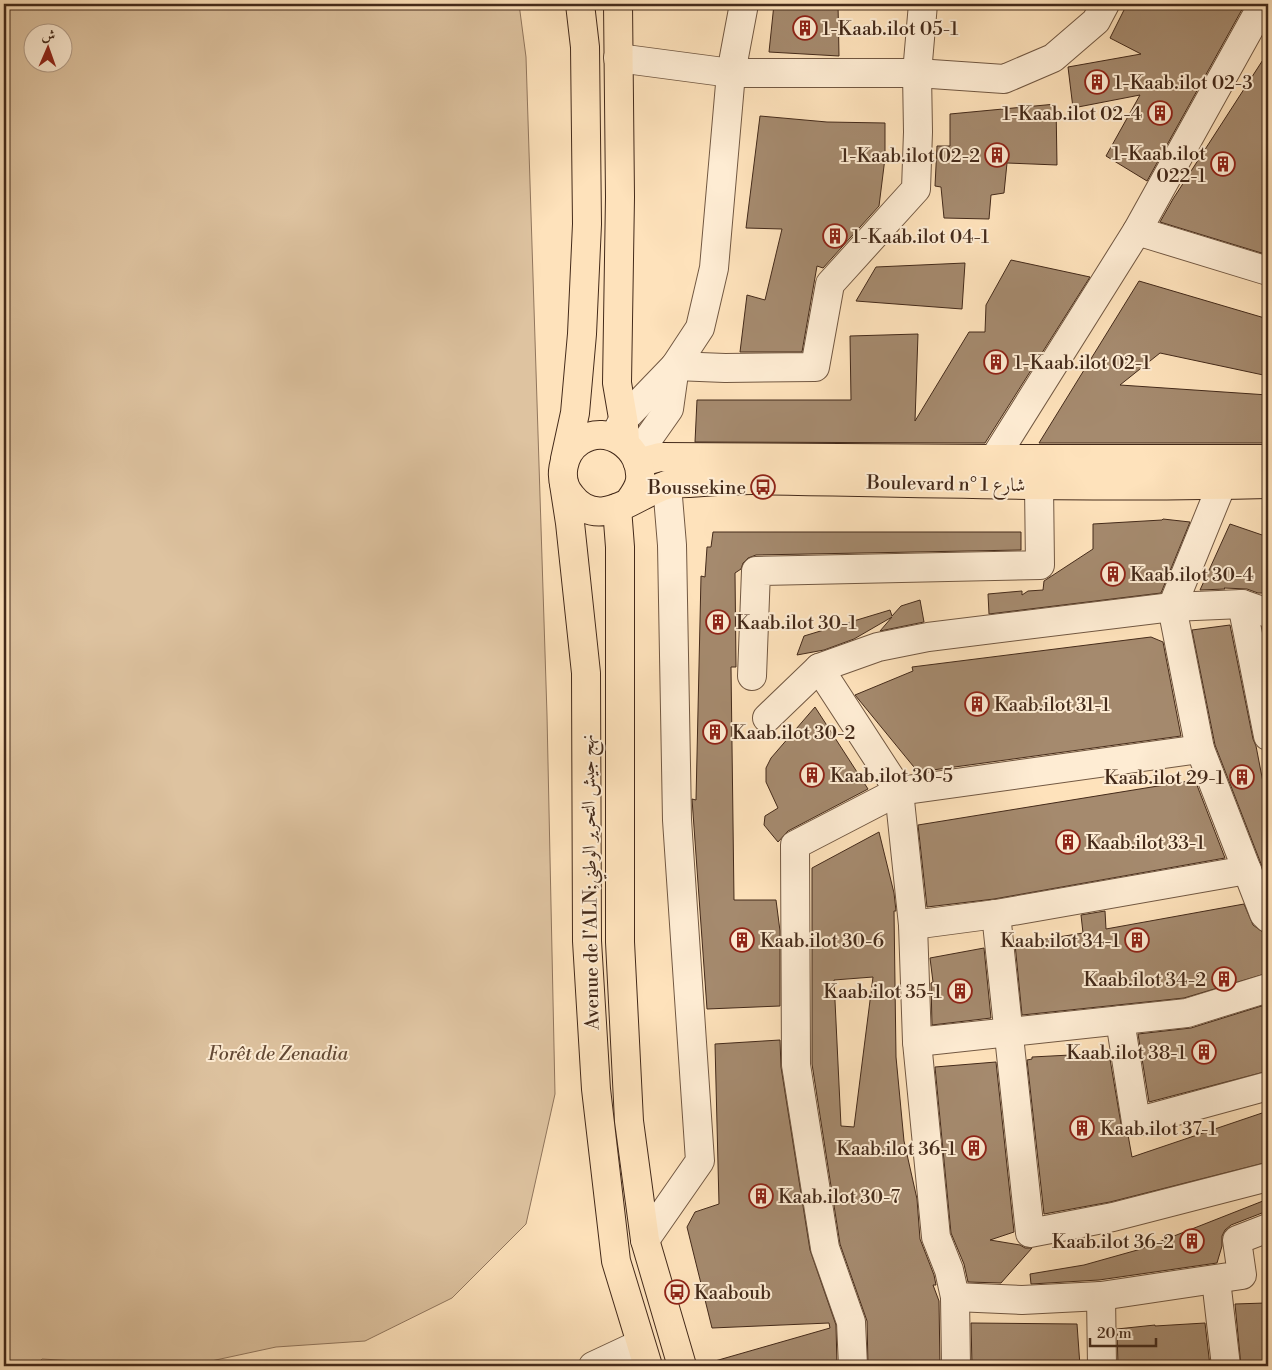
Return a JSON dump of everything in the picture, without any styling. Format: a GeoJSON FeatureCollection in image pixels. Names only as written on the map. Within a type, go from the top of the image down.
{"type":"FeatureCollection","features":[{"type":"Feature","properties":{"kind":"main road"},"geometry":{"type":"LineString","coordinates":[[580,4],[585,47],[587,224],[582,334],[575,413],[565,472],[570,496],[579,505],[591,510],[604,511],[622,506],[636,493],[640,480],[627,444],[617,383],[620,197],[618,4]]}},
{"type":"Feature","properties":{"kind":"main road"},"geometry":{"type":"LineString","coordinates":[[565,472],[571,449],[580,441],[597,436],[627,444]]}},
{"type":"Feature","properties":{"kind":"main road","name":"Boulevard n° شارع 1"},"geometry":{"type":"LineString","coordinates":[[627,444],[660,457],[1268,459]]}},
{"type":"Feature","properties":{"kind":"main road","name":"Avenue de l'ALN;نهج جيش التحرير الوطني"},"geometry":{"type":"LineString","coordinates":[[565,472],[586,673],[587,941],[596,1088],[616,1261],[644,1355]]}},
{"type":"Feature","properties":{"kind":"main road","name":"Boulevard n° شارع 1"},"geometry":{"type":"LineString","coordinates":[[622,506],[667,485],[722,480],[1039,485],[1268,484]]}},
{"type":"Feature","properties":{"kind":"main road"},"geometry":{"type":"LineString","coordinates":[[622,506],[620,547],[620,942],[629,1121],[645,1240],[682,1366]]}},
{"type":"Feature","properties":{"kind":"street"},"geometry":{"type":"LineString","coordinates":[[627,444],[700,328],[714,268],[731,73],[744,4]]}},
{"type":"Feature","properties":{"kind":"street"},"geometry":{"type":"LineString","coordinates":[[675,366],[726,368],[814,367],[830,284],[916,189],[918,132],[917,73],[922,4]]}},
{"type":"Feature","properties":{"kind":"street"},"geometry":{"type":"LineString","coordinates":[[618,58],[731,73],[917,73],[1004,79],[1053,58],[1096,21],[1105,4]]}},
{"type":"Feature","properties":{"kind":"street"},"geometry":{"type":"LineString","coordinates":[[994,459],[1137,231],[1263,4]]}},
{"type":"Feature","properties":{"kind":"street"},"geometry":{"type":"LineString","coordinates":[[1137,231],[1268,271]]}},
{"type":"Feature","properties":{"kind":"street"},"geometry":{"type":"LineString","coordinates":[[627,444],[669,409],[675,366]]}},
{"type":"Feature","properties":{"kind":"street"},"geometry":{"type":"LineString","coordinates":[[1268,492],[1231,484],[1172,607],[1200,749],[1264,914],[1268,918]]}},
{"type":"Feature","properties":{"kind":"street"},"geometry":{"type":"LineString","coordinates":[[645,1240],[700,1161],[677,820],[672,545],[667,485]]}},
{"type":"Feature","properties":{"kind":"street"},"geometry":{"type":"LineString","coordinates":[[752,676],[756,571],[1040,565],[1039,485]]}},
{"type":"Feature","properties":{"kind":"street"},"geometry":{"type":"LineString","coordinates":[[1242,604],[1268,736]]}},
{"type":"Feature","properties":{"kind":"street"},"geometry":{"type":"LineString","coordinates":[[766,718],[820,668],[878,647],[928,637],[1172,607],[1242,604],[1268,613]]}},
{"type":"Feature","properties":{"kind":"street"},"geometry":{"type":"LineString","coordinates":[[820,668],[898,791],[913,925],[917,1042],[936,1237],[949,1270],[955,1297],[956,1366]]}},
{"type":"Feature","properties":{"kind":"street"},"geometry":{"type":"LineString","coordinates":[[853,1366],[851,1322],[824,1248],[796,1065],[795,845],[898,791],[1200,749]]}},
{"type":"Feature","properties":{"kind":"street"},"geometry":{"type":"LineString","coordinates":[[913,925],[996,914],[1247,870]]}},
{"type":"Feature","properties":{"kind":"street"},"geometry":{"type":"LineString","coordinates":[[996,914],[1030,1233],[1113,1217],[1268,1178]]}},
{"type":"Feature","properties":{"kind":"street"},"geometry":{"type":"LineString","coordinates":[[917,1042],[1187,1013],[1268,988]]}},
{"type":"Feature","properties":{"kind":"street"},"geometry":{"type":"LineString","coordinates":[[1120,1020],[1136,1122],[1268,1086]]}},
{"type":"Feature","properties":{"kind":"street"},"geometry":{"type":"LineString","coordinates":[[955,1297],[1022,1300],[1101,1296],[1242,1275],[1237,1240],[1268,1228]]}},
{"type":"Feature","properties":{"kind":"street"},"geometry":{"type":"LineString","coordinates":[[1216,1280],[1226,1366]]}},
{"type":"Feature","properties":{"kind":"street"},"geometry":{"type":"LineString","coordinates":[[1101,1296],[1102,1366]]}},
{"type":"Feature","properties":{"kind":"street"},"geometry":{"type":"LineString","coordinates":[[593,1366],[644,1355]]}},
{"type":"Feature","properties":{"kind":"green space","name":"Forêt de Zenadia"},"geometry":{"type":"Polygon","coordinates":[[[4,4],[519,4],[526,57],[547,715],[555,1094],[526,1224],[452,1298],[365,1341],[276,1347],[188,1366],[42,1359],[36,1366],[4,1366],[4,4]]]}},
{"type":"Feature","properties":{"kind":"building","name":"1-Kaab.ilot 05-1"},"geometry":{"type":"Polygon","coordinates":[[[774,4],[838,4],[839,56],[769,52],[774,4]]]}},
{"type":"Feature","properties":{"kind":"building"},"geometry":{"type":"Polygon","coordinates":[[[1127,4],[1245,4],[1147,181],[1106,156],[1140,95],[1073,108],[1068,67],[1141,54],[1110,38],[1127,4]]]}},
{"type":"Feature","properties":{"kind":"building","name":"1-Kaab.ilot 022-1"},"geometry":{"type":"Polygon","coordinates":[[[1268,52],[1268,255],[1160,222],[1268,52]]]}},
{"type":"Feature","properties":{"kind":"building","name":"1-Kaab.ilot 02-2"},"geometry":{"type":"Polygon","coordinates":[[[1056,104],[1057,165],[1007,163],[1004,193],[991,195],[989,219],[944,218],[941,187],[935,186],[937,146],[950,146],[950,114],[1056,104]]]}},
{"type":"Feature","properties":{"kind":"building","name":"1-Kaab.ilot 04-1"},"geometry":{"type":"Polygon","coordinates":[[[760,116],[827,122],[885,123],[885,158],[879,206],[823,268],[817,266],[802,352],[740,352],[747,295],[765,300],[782,229],[746,228],[760,116]]]}},
{"type":"Feature","properties":{"kind":"building","name":"1-Kaab.ilot 02-1"},"geometry":{"type":"Polygon","coordinates":[[[1011,260],[1090,277],[985,443],[695,442],[697,400],[851,400],[850,336],[918,334],[915,421],[969,332],[985,332],[986,305],[1011,260]]]}},
{"type":"Feature","properties":{"kind":"building"},"geometry":{"type":"Polygon","coordinates":[[[965,263],[962,309],[856,301],[876,267],[965,263]]]}},
{"type":"Feature","properties":{"kind":"building"},"geometry":{"type":"Polygon","coordinates":[[[1139,281],[1268,319],[1268,376],[1160,353],[1120,385],[1268,395],[1268,443],[1039,443],[1139,281]]]}},
{"type":"Feature","properties":{"kind":"building","name":"Kaab.ilot 30-4"},"geometry":{"type":"Polygon","coordinates":[[[1163,519],[1190,522],[1161,593],[989,614],[988,594],[1022,591],[1022,595],[1028,591],[1043,590],[1044,581],[1093,549],[1093,524],[1163,519]]]}},
{"type":"Feature","properties":{"kind":"building"},"geometry":{"type":"Polygon","coordinates":[[[1230,524],[1268,537],[1268,593],[1258,593],[1247,589],[1200,590],[1230,524]]]}},
{"type":"Feature","properties":{"kind":"building"},"geometry":{"type":"Polygon","coordinates":[[[713,532],[1021,532],[1021,550],[756,555],[748,558],[743,563],[741,569],[735,573],[736,667],[731,667],[734,900],[776,900],[780,931],[780,1006],[707,1009],[692,799],[696,800],[701,576],[705,577],[707,547],[711,547],[713,532]]]}},
{"type":"Feature","properties":{"kind":"building"},"geometry":{"type":"Polygon","coordinates":[[[920,600],[924,622],[880,631],[892,617],[854,639],[824,650],[797,655],[804,636],[890,610],[892,616],[901,606],[920,600]]]}},
{"type":"Feature","properties":{"kind":"building","name":"Kaab.ilot 29-1"},"geometry":{"type":"Polygon","coordinates":[[[1230,625],[1268,808],[1268,882],[1215,745],[1192,630],[1230,625]]]}},
{"type":"Feature","properties":{"kind":"building","name":"Kaab.ilot 31-1"},"geometry":{"type":"Polygon","coordinates":[[[1151,637],[1163,642],[1181,736],[918,772],[855,695],[913,671],[912,667],[1151,637]]]}},
{"type":"Feature","properties":{"kind":"building","name":"Kaab.ilot 30-5"},"geometry":{"type":"Polygon","coordinates":[[[815,707],[868,789],[788,831],[778,842],[764,825],[765,816],[778,808],[766,782],[766,768],[771,758],[815,707]]]}},
{"type":"Feature","properties":{"kind":"building","name":"Kaab.ilot 33-1"},"geometry":{"type":"Polygon","coordinates":[[[1195,780],[1225,858],[994,899],[927,907],[918,825],[1195,780]]]}},
{"type":"Feature","properties":{"kind":"building"},"geometry":{"type":"Polygon","coordinates":[[[879,832],[894,893],[896,911],[894,911],[896,1057],[904,1141],[917,1199],[920,1239],[934,1275],[936,1285],[933,1285],[939,1301],[940,1366],[868,1366],[867,1321],[840,1244],[812,1064],[812,868],[879,832]],[[873,977],[834,980],[841,1126],[854,1127],[873,977]]]}},
{"type":"Feature","properties":{"kind":"building"},"geometry":{"type":"Polygon","coordinates":[[[1244,904],[1253,925],[1264,933],[1268,933],[1268,973],[1184,998],[1022,1015],[1015,944],[1083,933],[1081,915],[1105,911],[1106,929],[1244,904]]]}},
{"type":"Feature","properties":{"kind":"building","name":"Kaab.ilot 35-1"},"geometry":{"type":"Polygon","coordinates":[[[984,948],[991,1018],[932,1025],[931,983],[933,982],[930,958],[984,948]]]}},
{"type":"Feature","properties":{"kind":"building","name":"Kaab.ilot 38-1"},"geometry":{"type":"Polygon","coordinates":[[[1268,1004],[1268,1071],[1149,1102],[1138,1034],[1191,1028],[1268,1004]]]}},
{"type":"Feature","properties":{"kind":"building","name":"Kaab.ilot 30-7"},"geometry":{"type":"Polygon","coordinates":[[[780,1040],[781,1067],[810,1250],[836,1325],[837,1366],[715,1366],[715,1361],[830,1328],[829,1323],[712,1328],[687,1227],[695,1212],[719,1204],[715,1044],[780,1040]]]}},
{"type":"Feature","properties":{"kind":"building","name":"Kaab.ilot 37-1"},"geometry":{"type":"Polygon","coordinates":[[[1109,1053],[1121,1124],[1124,1132],[1128,1135],[1132,1157],[1268,1111],[1268,1162],[1110,1202],[1044,1214],[1027,1060],[1032,1059],[1032,1057],[1109,1053]]]}},
{"type":"Feature","properties":{"kind":"building","name":"Kaab.ilot 36-1"},"geometry":{"type":"Polygon","coordinates":[[[996,1062],[1014,1232],[990,1240],[1032,1248],[1001,1283],[968,1282],[964,1264],[951,1233],[935,1067],[996,1062]]]}},
{"type":"Feature","properties":{"kind":"building","name":"Kaab.ilot 36-2"},"geometry":{"type":"Polygon","coordinates":[[[1268,1199],[1268,1213],[1262,1213],[1231,1225],[1225,1230],[1222,1236],[1222,1246],[1217,1263],[1099,1280],[1031,1284],[1030,1274],[1084,1265],[1141,1249],[1268,1199]]]}},
{"type":"Feature","properties":{"kind":"building"},"geometry":{"type":"Polygon","coordinates":[[[1265,1303],[1268,1366],[1241,1366],[1235,1304],[1265,1303]]]}},
{"type":"Feature","properties":{"kind":"building"},"geometry":{"type":"Polygon","coordinates":[[[971,1323],[1077,1324],[1080,1366],[972,1366],[971,1323]]]}},
{"type":"Feature","properties":{"kind":"building"},"geometry":{"type":"Polygon","coordinates":[[[1205,1323],[1210,1366],[1118,1366],[1117,1329],[1205,1323]]]}},
{"type":"Feature","properties":{"kind":"place","name":"1-Kaab.ilot 05-1"},"geometry":{"type":"Point","coordinates":[805,28]}},
{"type":"Feature","properties":{"kind":"place","name":"1-Kaab.ilot 02-3"},"geometry":{"type":"Point","coordinates":[1097,82]}},
{"type":"Feature","properties":{"kind":"place","name":"1-Kaab.ilot 02-4"},"geometry":{"type":"Point","coordinates":[1160,113]}},
{"type":"Feature","properties":{"kind":"place","name":"1-Kaab.ilot 02-2"},"geometry":{"type":"Point","coordinates":[997,155]}},
{"type":"Feature","properties":{"kind":"place","name":"1-Kaab.ilot 022-1"},"geometry":{"type":"Point","coordinates":[1223,164]}},
{"type":"Feature","properties":{"kind":"place","name":"1-Kaab.ilot 04-1"},"geometry":{"type":"Point","coordinates":[835,236]}},
{"type":"Feature","properties":{"kind":"place","name":"1-Kaab.ilot 02-1"},"geometry":{"type":"Point","coordinates":[996,362]}},
{"type":"Feature","properties":{"kind":"place","name":"Boussekine"},"geometry":{"type":"Point","coordinates":[763,487]}},
{"type":"Feature","properties":{"kind":"place","name":"Kaab.ilot 30-4"},"geometry":{"type":"Point","coordinates":[1113,574]}},
{"type":"Feature","properties":{"kind":"place","name":"Kaab.ilot 30-1"},"geometry":{"type":"Point","coordinates":[718,622]}},
{"type":"Feature","properties":{"kind":"place","name":"Kaab.ilot 31-1"},"geometry":{"type":"Point","coordinates":[977,704]}},
{"type":"Feature","properties":{"kind":"place","name":"Kaab.ilot 30-2"},"geometry":{"type":"Point","coordinates":[715,732]}},
{"type":"Feature","properties":{"kind":"place","name":"Kaab.ilot 30-5"},"geometry":{"type":"Point","coordinates":[812,775]}},
{"type":"Feature","properties":{"kind":"place","name":"Kaab.ilot 29-1"},"geometry":{"type":"Point","coordinates":[1242,777]}},
{"type":"Feature","properties":{"kind":"place","name":"Kaab.ilot 33-1"},"geometry":{"type":"Point","coordinates":[1068,842]}},
{"type":"Feature","properties":{"kind":"place","name":"Kaab.ilot 30-6"},"geometry":{"type":"Point","coordinates":[742,940]}},
{"type":"Feature","properties":{"kind":"place","name":"Kaab.ilot 34-1"},"geometry":{"type":"Point","coordinates":[1137,940]}},
{"type":"Feature","properties":{"kind":"place","name":"Kaab.ilot 34-2"},"geometry":{"type":"Point","coordinates":[1224,979]}},
{"type":"Feature","properties":{"kind":"place","name":"Kaab.ilot 35-1"},"geometry":{"type":"Point","coordinates":[960,991]}},
{"type":"Feature","properties":{"kind":"place","name":"Kaab.ilot 38-1"},"geometry":{"type":"Point","coordinates":[1204,1052]}},
{"type":"Feature","properties":{"kind":"place","name":"Kaab.ilot 37-1"},"geometry":{"type":"Point","coordinates":[1082,1128]}},
{"type":"Feature","properties":{"kind":"place","name":"Kaab.ilot 36-1"},"geometry":{"type":"Point","coordinates":[974,1148]}},
{"type":"Feature","properties":{"kind":"place","name":"Kaab.ilot 30-7"},"geometry":{"type":"Point","coordinates":[761,1196]}},
{"type":"Feature","properties":{"kind":"place","name":"Kaab.ilot 36-2"},"geometry":{"type":"Point","coordinates":[1192,1241]}},
{"type":"Feature","properties":{"kind":"place","name":"Kaaboub"},"geometry":{"type":"Point","coordinates":[677,1292]}}]}
